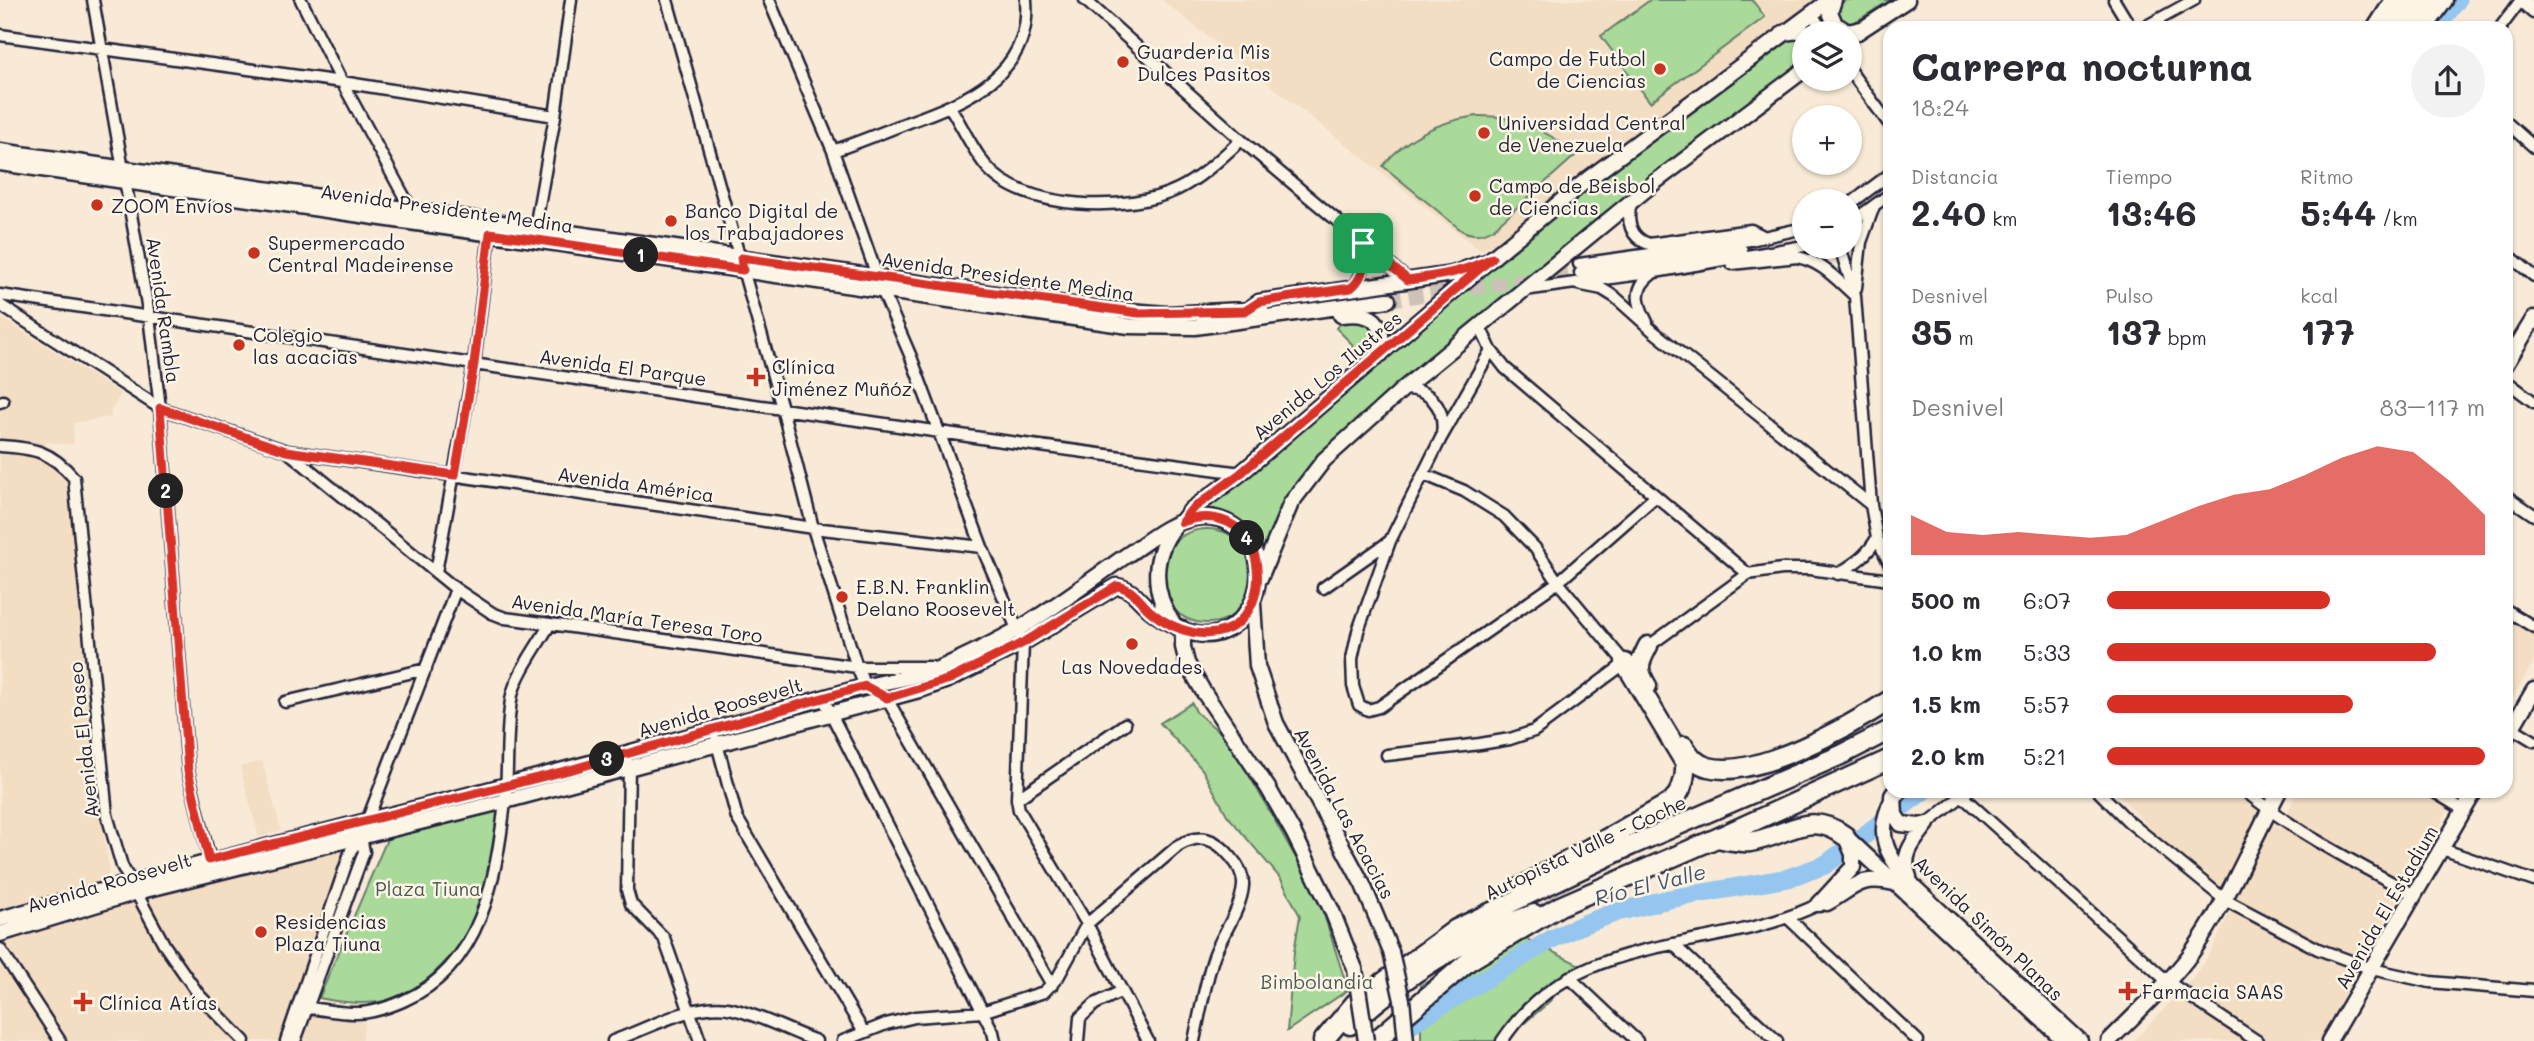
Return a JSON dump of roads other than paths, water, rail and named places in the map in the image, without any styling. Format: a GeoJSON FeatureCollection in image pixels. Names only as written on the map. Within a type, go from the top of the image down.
{"type":"FeatureCollection","features":[{"type":"Feature","properties":{"kind":"highway"},"geometry":{"type":"LineString","coordinates":[[2382,21],[2395,0]]}},
{"type":"Feature","properties":{"kind":"highway"},"geometry":{"type":"LineString","coordinates":[[2396,21],[2410,0]]}},
{"type":"Feature","properties":{"kind":"highway"},"geometry":{"type":"LineString","coordinates":[[2413,21],[2428,0]]}},
{"type":"Feature","properties":{"kind":"highway"},"geometry":{"type":"LineString","coordinates":[[2428,21],[2444,0]]}},
{"type":"Feature","properties":{"kind":"highway"},"geometry":{"type":"LineString","coordinates":[[1648,646],[1639,673],[1689,754],[1696,762],[1707,767],[1723,769],[1745,766],[1787,754],[1831,734],[1883,704]]}},
{"type":"Feature","properties":{"kind":"highway"},"geometry":{"type":"LineString","coordinates":[[1456,929],[1505,897],[1678,796],[1686,775],[1685,763],[1625,663]]}},
{"type":"Feature","properties":{"kind":"highway","name":"Autopista Valle - Coche"},"geometry":{"type":"LineString","coordinates":[[1323,1041],[1355,1003],[1456,929],[1630,846],[1842,755],[1883,734]]}},
{"type":"Feature","properties":{"kind":"highway"},"geometry":{"type":"LineString","coordinates":[[1336,1041],[1375,1003],[1419,971],[1500,924],[1560,906],[1883,762]]}},
{"type":"Feature","properties":{"kind":"highway"},"geometry":{"type":"LineString","coordinates":[[1717,838],[1748,842],[1813,823],[1836,829],[1845,836]]}},
{"type":"Feature","properties":{"kind":"highway"},"geometry":{"type":"LineString","coordinates":[[1375,1041],[1469,961],[1560,906]]}},
{"type":"Feature","properties":{"kind":"street","name":"Avenida Rambla"},"geometry":{"type":"LineString","coordinates":[[93,0],[149,316],[160,408],[188,771],[211,866]]}},
{"type":"Feature","properties":{"kind":"street"},"geometry":{"type":"LineString","coordinates":[[301,0],[412,211]]}},
{"type":"Feature","properties":{"kind":"street"},"geometry":{"type":"LineString","coordinates":[[535,229],[555,116],[571,0]]}},
{"type":"Feature","properties":{"kind":"street"},"geometry":{"type":"LineString","coordinates":[[667,0],[782,408],[813,528],[857,667],[865,686],[887,698],[1052,985]]}},
{"type":"Feature","properties":{"kind":"street"},"geometry":{"type":"LineString","coordinates":[[769,0],[833,151],[879,283],[982,547],[1020,636],[1019,810],[1087,923],[1148,1041]]}},
{"type":"Feature","properties":{"kind":"street"},"geometry":{"type":"LineString","coordinates":[[1084,0],[1241,140],[1408,280]]}},
{"type":"Feature","properties":{"kind":"street"},"geometry":{"type":"LineString","coordinates":[[1832,0],[1831,16],[1840,29],[1852,32],[1866,26]]}},
{"type":"Feature","properties":{"kind":"street","name":"Avenida Los Ilustres"},"geometry":{"type":"LineString","coordinates":[[1179,523],[1191,510],[1241,473],[1492,258],[1588,180],[1832,0]]}},
{"type":"Feature","properties":{"kind":"street"},"geometry":{"type":"LineString","coordinates":[[1862,29],[1907,0]]}},
{"type":"Feature","properties":{"kind":"street"},"geometry":{"type":"LineString","coordinates":[[2114,0],[2128,21]]}},
{"type":"Feature","properties":{"kind":"street"},"geometry":{"type":"LineString","coordinates":[[2156,21],[2194,0]]}},
{"type":"Feature","properties":{"kind":"street"},"geometry":{"type":"LineString","coordinates":[[2505,21],[2521,0],[2534,11]]}},
{"type":"Feature","properties":{"kind":"street"},"geometry":{"type":"LineString","coordinates":[[833,151],[950,107],[989,83],[1003,71],[1020,42],[1025,28],[1026,2]]}},
{"type":"Feature","properties":{"kind":"street"},"geometry":{"type":"LineString","coordinates":[[1811,13],[1817,21]]}},
{"type":"Feature","properties":{"kind":"street"},"geometry":{"type":"LineString","coordinates":[[1783,34],[1792,32]]}},
{"type":"Feature","properties":{"kind":"street"},"geometry":{"type":"LineString","coordinates":[[0,35],[342,82],[555,116]]}},
{"type":"Feature","properties":{"kind":"street"},"geometry":{"type":"LineString","coordinates":[[1257,585],[1286,514],[1324,460],[1403,389],[1631,201],[1792,79]]}},
{"type":"Feature","properties":{"kind":"street"},"geometry":{"type":"LineString","coordinates":[[1862,87],[1883,116]]}},
{"type":"Feature","properties":{"kind":"street"},"geometry":{"type":"LineString","coordinates":[[950,107],[986,167],[999,178],[1017,188],[1048,199],[1079,203],[1111,205],[1135,202],[1176,190],[1201,175],[1241,140]]}},
{"type":"Feature","properties":{"kind":"street"},"geometry":{"type":"LineString","coordinates":[[2513,128],[2534,147]]}},
{"type":"Feature","properties":{"kind":"street","name":"Avenida Presidente Medina"},"geometry":{"type":"LineString","coordinates":[[0,151],[124,175],[490,233],[879,283],[1129,326],[1195,327],[1246,315],[1388,295]]}},
{"type":"Feature","properties":{"kind":"street","name":"Avenida Presidente Medina"},"geometry":{"type":"LineString","coordinates":[[0,163],[124,175],[412,211],[742,264]]}},
{"type":"Feature","properties":{"kind":"street"},"geometry":{"type":"LineString","coordinates":[[1862,195],[1883,179]]}},
{"type":"Feature","properties":{"kind":"street"},"geometry":{"type":"LineString","coordinates":[[1862,214],[1883,199]]}},
{"type":"Feature","properties":{"kind":"street"},"geometry":{"type":"LineString","coordinates":[[1631,201],[1631,229],[1638,239],[1649,244],[1751,230],[1763,236]]}},
{"type":"Feature","properties":{"kind":"street"},"geometry":{"type":"LineString","coordinates":[[1874,206],[1861,242],[1855,296],[1871,505],[1877,538],[1883,550]]}},
{"type":"Feature","properties":{"kind":"street"},"geometry":{"type":"LineString","coordinates":[[1792,230],[1579,269],[1792,245]]}},
{"type":"Feature","properties":{"kind":"street"},"geometry":{"type":"LineString","coordinates":[[436,572],[474,364],[490,233]]}},
{"type":"Feature","properties":{"kind":"street"},"geometry":{"type":"LineString","coordinates":[[1351,288],[1359,281],[1363,268],[1363,243]]}},
{"type":"Feature","properties":{"kind":"street"},"geometry":{"type":"LineString","coordinates":[[1523,290],[1655,272],[1792,246]]}},
{"type":"Feature","properties":{"kind":"street"},"geometry":{"type":"LineString","coordinates":[[1381,354],[1381,330],[1364,315],[1260,326],[1246,315],[1259,302],[1453,274],[1492,258]]}},
{"type":"Feature","properties":{"kind":"street"},"geometry":{"type":"LineString","coordinates":[[1653,331],[1637,296],[1644,280],[1655,272],[1806,258],[1831,273],[1855,296]]}},
{"type":"Feature","properties":{"kind":"street"},"geometry":{"type":"LineString","coordinates":[[1844,259],[1855,296]]}},
{"type":"Feature","properties":{"kind":"street"},"geometry":{"type":"LineString","coordinates":[[2513,259],[2534,276]]}},
{"type":"Feature","properties":{"kind":"street"},"geometry":{"type":"LineString","coordinates":[[1577,284],[1602,289],[1871,505]]}},
{"type":"Feature","properties":{"kind":"street","name":"Avenida El Parque"},"geometry":{"type":"LineString","coordinates":[[0,295],[939,432],[1241,473]]}},
{"type":"Feature","properties":{"kind":"street","name":"Avenida María Teresa Toro"},"geometry":{"type":"LineString","coordinates":[[0,305],[160,408],[286,451],[456,589],[492,613],[505,618],[857,667],[942,667]]}},
{"type":"Feature","properties":{"kind":"street"},"geometry":{"type":"LineString","coordinates":[[2513,352],[2534,318]]}},
{"type":"Feature","properties":{"kind":"street"},"geometry":{"type":"LineString","coordinates":[[1479,327],[1491,350],[1505,368],[1748,574]]}},
{"type":"Feature","properties":{"kind":"street"},"geometry":{"type":"LineString","coordinates":[[1491,350],[1441,438],[1390,541],[1358,631],[1352,659],[1353,686],[1359,705],[1368,710],[1378,707],[1558,582],[1656,496]]}},
{"type":"Feature","properties":{"kind":"street"},"geometry":{"type":"LineString","coordinates":[[2513,386],[2534,401]]}},
{"type":"Feature","properties":{"kind":"street"},"geometry":{"type":"LineString","coordinates":[[1403,389],[1422,391],[1436,401],[1443,428],[1441,438]]}},
{"type":"Feature","properties":{"kind":"street","name":"Avenida El Paseo"},"geometry":{"type":"LineString","coordinates":[[0,446],[40,450],[62,463],[74,478],[107,815],[116,850],[165,946],[199,995],[244,1041]]}},
{"type":"Feature","properties":{"kind":"street","name":"Avenida América"},"geometry":{"type":"LineString","coordinates":[[286,451],[813,528],[982,547]]}},
{"type":"Feature","properties":{"kind":"street"},"geometry":{"type":"LineString","coordinates":[[1423,474],[1464,491],[1504,516],[1535,548],[1558,582],[1625,663]]}},
{"type":"Feature","properties":{"kind":"street"},"geometry":{"type":"LineString","coordinates":[[2513,501],[2534,515]]}},
{"type":"Feature","properties":{"kind":"street"},"geometry":{"type":"LineString","coordinates":[[1178,627],[1206,635],[1229,629],[1239,622],[1253,603],[1259,570],[1256,556],[1251,543],[1242,532],[1230,524],[1211,517],[1179,523],[1160,552],[1157,573],[1162,604],[1178,627],[1187,663],[1268,788],[1332,911],[1355,969],[1366,1041]]}},
{"type":"Feature","properties":{"kind":"street","name":"Avenida Roosevelt"},"geometry":{"type":"LineString","coordinates":[[211,866],[361,837],[505,801],[712,730],[942,667],[1020,636],[1161,531],[1179,523]]}},
{"type":"Feature","properties":{"kind":"street"},"geometry":{"type":"LineString","coordinates":[[1838,574],[1861,560],[1877,538]]}},
{"type":"Feature","properties":{"kind":"street"},"geometry":{"type":"LineString","coordinates":[[1323,588],[1390,541]]}},
{"type":"Feature","properties":{"kind":"street"},"geometry":{"type":"LineString","coordinates":[[1387,755],[1480,744],[1510,739],[1534,731],[1748,574],[1782,569],[1810,569],[1883,579]]}},
{"type":"Feature","properties":{"kind":"street","name":"Avenida Roosevelt"},"geometry":{"type":"LineString","coordinates":[[0,919],[133,887],[366,820],[506,785],[629,760],[718,746],[887,698],[950,679],[1020,636],[1117,586],[1127,588],[1152,612],[1178,627]]}},
{"type":"Feature","properties":{"kind":"street"},"geometry":{"type":"LineString","coordinates":[[295,1041],[351,850],[361,837],[456,589]]}},
{"type":"Feature","properties":{"kind":"street","name":"Avenida Las Acacias"},"geometry":{"type":"LineString","coordinates":[[1253,603],[1257,666],[1276,723],[1363,885],[1391,952],[1402,1000],[1406,1041]]}},
{"type":"Feature","properties":{"kind":"street"},"geometry":{"type":"LineString","coordinates":[[2513,614],[2534,627]]}},
{"type":"Feature","properties":{"kind":"street"},"geometry":{"type":"LineString","coordinates":[[303,1007],[357,1013],[385,1009],[415,996],[443,976],[463,954],[480,921],[494,870],[505,801],[513,692],[550,624]]}},
{"type":"Feature","properties":{"kind":"street"},"geometry":{"type":"LineString","coordinates":[[285,702],[426,668]]}},
{"type":"Feature","properties":{"kind":"street"},"geometry":{"type":"LineString","coordinates":[[2513,722],[2534,690]]}},
{"type":"Feature","properties":{"kind":"street"},"geometry":{"type":"LineString","coordinates":[[823,698],[995,1041]]}},
{"type":"Feature","properties":{"kind":"street"},"geometry":{"type":"LineString","coordinates":[[1017,799],[1125,724]]}},
{"type":"Feature","properties":{"kind":"street"},"geometry":{"type":"LineString","coordinates":[[712,730],[737,818],[863,1031]]}},
{"type":"Feature","properties":{"kind":"street"},"geometry":{"type":"LineString","coordinates":[[2513,732],[2534,741]]}},
{"type":"Feature","properties":{"kind":"street"},"geometry":{"type":"LineString","coordinates":[[629,760],[627,890],[631,904],[664,938],[700,1041]]}},
{"type":"Feature","properties":{"kind":"street","name":"Avenida Simón Planas"},"geometry":{"type":"LineString","coordinates":[[1893,798],[1885,812],[1883,825],[1885,844],[1891,860],[1915,888],[2080,1041]]}},
{"type":"Feature","properties":{"kind":"street"},"geometry":{"type":"LineString","coordinates":[[1896,798],[1895,815],[1901,824],[1927,824]]}},
{"type":"Feature","properties":{"kind":"street"},"geometry":{"type":"LineString","coordinates":[[1915,888],[1907,874],[1907,852],[1927,824],[1959,798]]}},
{"type":"Feature","properties":{"kind":"street"},"geometry":{"type":"LineString","coordinates":[[1970,798],[2168,982],[2257,1041]]}},
{"type":"Feature","properties":{"kind":"street"},"geometry":{"type":"LineString","coordinates":[[2105,798],[2128,821],[2225,900],[2318,949],[2372,969],[2430,982],[2534,991]]}},
{"type":"Feature","properties":{"kind":"street"},"geometry":{"type":"LineString","coordinates":[[2254,798],[2336,853],[2415,895]]}},
{"type":"Feature","properties":{"kind":"street"},"geometry":{"type":"LineString","coordinates":[[2109,1041],[2168,982],[2189,956],[2225,900],[2275,798]]}},
{"type":"Feature","properties":{"kind":"street"},"geometry":{"type":"LineString","coordinates":[[2444,798],[2464,810]]}},
{"type":"Feature","properties":{"kind":"street","name":"Avenida El Estadium"},"geometry":{"type":"LineString","coordinates":[[2329,1041],[2471,798]]}},
{"type":"Feature","properties":{"kind":"street"},"geometry":{"type":"LineString","coordinates":[[1819,904],[1853,867],[1853,854],[1845,836]]}},
{"type":"Feature","properties":{"kind":"street","name":"Avenida Simón Planas"},"geometry":{"type":"LineString","coordinates":[[1845,836],[2065,1041]]}},
{"type":"Feature","properties":{"kind":"street"},"geometry":{"type":"LineString","coordinates":[[843,1041],[863,1031],[915,1017],[982,1012],[1044,992],[1052,985],[1087,923],[1179,845],[1200,838],[1220,844],[1241,870],[1243,889],[1214,956],[1194,1041]]}},
{"type":"Feature","properties":{"kind":"street"},"geometry":{"type":"LineString","coordinates":[[2442,849],[2534,881]]}},
{"type":"Feature","properties":{"kind":"street"},"geometry":{"type":"LineString","coordinates":[[1502,1041],[1515,1021],[1549,989],[1569,976],[1619,956],[1787,917],[1828,903],[1868,880],[1894,883]]}},
{"type":"Feature","properties":{"kind":"street","name":"Avenida Roosevelt"},"geometry":{"type":"LineString","coordinates":[[0,934],[133,887]]}},
{"type":"Feature","properties":{"kind":"street"},"geometry":{"type":"LineString","coordinates":[[1787,917],[1918,1041]]}},
{"type":"Feature","properties":{"kind":"street"},"geometry":{"type":"LineString","coordinates":[[1673,944],[1777,1041]]}},
{"type":"Feature","properties":{"kind":"street"},"geometry":{"type":"LineString","coordinates":[[0,948],[60,1041]]}},
{"type":"Feature","properties":{"kind":"street"},"geometry":{"type":"LineString","coordinates":[[1569,976],[1637,1041]]}},
{"type":"Feature","properties":{"kind":"street"},"geometry":{"type":"LineString","coordinates":[[1078,1041],[1080,1018],[1095,1004],[1122,991]]}},
{"type":"Feature","properties":{"kind":"street"},"geometry":{"type":"LineString","coordinates":[[286,1041],[303,1007]]}},
{"type":"Feature","properties":{"kind":"street"},"geometry":{"type":"LineString","coordinates":[[613,1041],[689,1012],[715,1007],[733,1008],[816,1041]]}},
{"type":"Feature","properties":{"kind":"waterway","name":"Río El Valle"},"geometry":{"type":"LineString","coordinates":[[2441,21],[2457,0]]}},
{"type":"Feature","properties":{"kind":"waterway","name":"Río El Valle"},"geometry":{"type":"LineString","coordinates":[[1393,1041],[1415,1021],[1552,939],[1584,924],[1617,912],[1669,899],[1788,878],[1825,865],[1914,798]]}},
{"type":"Feature","properties":{"kind":"tunnel"},"geometry":{"type":"LineString","coordinates":[[1388,300],[1580,273]]}},
{"type":"Feature","properties":{"kind":"place","name":"Guarderia Mis Dulces Pasitos"},"geometry":{"type":"Point","coordinates":[1123,62]}},
{"type":"Feature","properties":{"kind":"place","name":"Campo de Futbol de Ciencias"},"geometry":{"type":"Point","coordinates":[1660,69]}},
{"type":"Feature","properties":{"kind":"place","name":"Universidad Central de Venezuela"},"geometry":{"type":"Point","coordinates":[1484,133]}},
{"type":"Feature","properties":{"kind":"place","name":"Campo de Beisbol de Ciencias"},"geometry":{"type":"Point","coordinates":[1475,196]}},
{"type":"Feature","properties":{"kind":"place","name":"ZOOM Envíos"},"geometry":{"type":"Point","coordinates":[97,205]}},
{"type":"Feature","properties":{"kind":"place","name":"Banco Digital de los Trabajadores"},"geometry":{"type":"Point","coordinates":[671,221]}},
{"type":"Feature","properties":{"kind":"place","name":"Supermercado Central Madeirense"},"geometry":{"type":"Point","coordinates":[254,253]}},
{"type":"Feature","properties":{"kind":"place","name":"Colegio las acacias"},"geometry":{"type":"Point","coordinates":[239,345]}},
{"type":"Feature","properties":{"kind":"place","name":"Clínica Jiménez Muñóz"},"geometry":{"type":"Point","coordinates":[756,377]}},
{"type":"Feature","properties":{"kind":"place","name":"E.B.N. Franklin Delano Roosevelt"},"geometry":{"type":"Point","coordinates":[842,597]}},
{"type":"Feature","properties":{"kind":"place","name":"Las Novedades"},"geometry":{"type":"Point","coordinates":[1132,644]}},
{"type":"Feature","properties":{"kind":"place","name":"Residencias Plaza Tiuna"},"geometry":{"type":"Point","coordinates":[261,932]}},
{"type":"Feature","properties":{"kind":"place","name":"Farmacia SAAS"},"geometry":{"type":"Point","coordinates":[2128,991]}},
{"type":"Feature","properties":{"kind":"place","name":"Clínica Atías"},"geometry":{"type":"Point","coordinates":[83,1002]}},
{"type":"Feature","properties":{"kind":"park label","name":"Plaza Tiuna"},"geometry":{"type":"Point","coordinates":[428,888]}},
{"type":"Feature","properties":{"kind":"park label","name":"Bimbolandia"},"geometry":{"type":"Point","coordinates":[1317,981]}}]}
